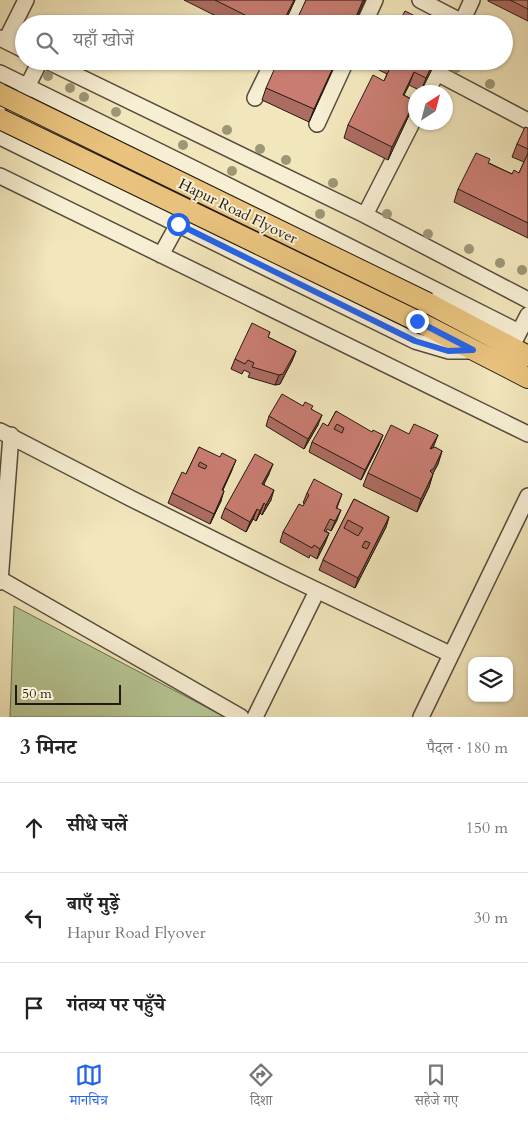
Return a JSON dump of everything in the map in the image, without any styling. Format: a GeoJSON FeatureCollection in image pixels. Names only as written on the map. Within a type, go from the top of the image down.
{"type":"FeatureCollection","features":[{"type":"Feature","properties":{"kind":"main road","name":"Hapur Road Flyover"},"geometry":{"type":"LineString","coordinates":[[0,94],[432,296],[476,330],[519,345]]}},
{"type":"Feature","properties":{"kind":"main road","name":"Hapur Road Flyover"},"geometry":{"type":"LineString","coordinates":[[1,133],[417,321],[528,378]]}},
{"type":"Feature","properties":{"kind":"street"},"geometry":{"type":"LineString","coordinates":[[17,15],[26,0]]}},
{"type":"Feature","properties":{"kind":"street"},"geometry":{"type":"LineString","coordinates":[[294,15],[301,0]]}},
{"type":"Feature","properties":{"kind":"street"},"geometry":{"type":"LineString","coordinates":[[368,15],[375,0]]}},
{"type":"Feature","properties":{"kind":"street"},"geometry":{"type":"LineString","coordinates":[[420,0],[447,15]]}},
{"type":"Feature","properties":{"kind":"street"},"geometry":{"type":"LineString","coordinates":[[465,15],[472,0]]}},
{"type":"Feature","properties":{"kind":"street"},"geometry":{"type":"LineString","coordinates":[[15,19],[3,39],[15,45]]}},
{"type":"Feature","properties":{"kind":"street"},"geometry":{"type":"LineString","coordinates":[[36,70],[1,133],[178,224],[415,341],[448,351],[473,350]]}},
{"type":"Feature","properties":{"kind":"street"},"geometry":{"type":"LineString","coordinates":[[66,70],[365,215],[528,300]]}},
{"type":"Feature","properties":{"kind":"street"},"geometry":{"type":"LineString","coordinates":[[255,98],[268,70]]}},
{"type":"Feature","properties":{"kind":"street"},"geometry":{"type":"LineString","coordinates":[[317,124],[342,70]]}},
{"type":"Feature","properties":{"kind":"street"},"geometry":{"type":"LineString","coordinates":[[431,85],[438,70]]}},
{"type":"Feature","properties":{"kind":"street"},"geometry":{"type":"LineString","coordinates":[[445,70],[528,122]]}},
{"type":"Feature","properties":{"kind":"street"},"geometry":{"type":"LineString","coordinates":[[0,73],[432,296],[519,345],[528,315]]}},
{"type":"Feature","properties":{"kind":"street"},"geometry":{"type":"LineString","coordinates":[[365,215],[409,130]]}},
{"type":"Feature","properties":{"kind":"street"},"geometry":{"type":"LineString","coordinates":[[0,176],[528,434]]}},
{"type":"Feature","properties":{"kind":"street"},"geometry":{"type":"LineString","coordinates":[[161,255],[178,224]]}},
{"type":"Feature","properties":{"kind":"street"},"geometry":{"type":"LineString","coordinates":[[241,717],[0,581],[6,433],[132,499],[317,591],[450,654]]}},
{"type":"Feature","properties":{"kind":"street"},"geometry":{"type":"LineString","coordinates":[[421,717],[528,496]]}},
{"type":"Feature","properties":{"kind":"street"},"geometry":{"type":"LineString","coordinates":[[255,717],[317,591]]}},
{"type":"Feature","properties":{"kind":"green space"},"geometry":{"type":"Polygon","coordinates":[[[14,606],[225,717],[10,717],[14,606]]]}},
{"type":"Feature","properties":{"kind":"building"},"geometry":{"type":"Polygon","coordinates":[[[215,0],[294,0],[286,15],[245,15],[215,0]]]}},
{"type":"Feature","properties":{"kind":"building"},"geometry":{"type":"Polygon","coordinates":[[[306,0],[363,0],[357,15],[299,15],[306,0]]]}},
{"type":"Feature","properties":{"kind":"building"},"geometry":{"type":"Polygon","coordinates":[[[510,0],[528,0],[528,9],[510,0]]]}},
{"type":"Feature","properties":{"kind":"building"},"geometry":{"type":"Polygon","coordinates":[[[405,11],[413,15],[403,15],[405,11]]]}},
{"type":"Feature","properties":{"kind":"building"},"geometry":{"type":"Polygon","coordinates":[[[274,70],[332,70],[314,109],[266,88],[274,70]]]}},
{"type":"Feature","properties":{"kind":"building"},"geometry":{"type":"Polygon","coordinates":[[[389,70],[430,70],[426,78],[414,72],[403,95],[408,98],[408,115],[392,147],[348,125],[373,75],[384,81],[389,70]]]}},
{"type":"Feature","properties":{"kind":"building"},"geometry":{"type":"Polygon","coordinates":[[[525,127],[528,128],[528,149],[517,144],[525,127]]]}},
{"type":"Feature","properties":{"kind":"building"},"geometry":{"type":"Polygon","coordinates":[[[476,153],[490,159],[488,163],[512,174],[514,170],[519,173],[528,153],[528,223],[458,189],[476,153]]]}},
{"type":"Feature","properties":{"kind":"building"},"geometry":{"type":"Polygon","coordinates":[[[252,323],[270,332],[268,337],[296,351],[283,374],[279,375],[252,367],[254,363],[248,360],[245,364],[235,359],[252,323]]]}},
{"type":"Feature","properties":{"kind":"building"},"geometry":{"type":"Polygon","coordinates":[[[282,394],[303,406],[305,402],[313,406],[311,409],[322,415],[308,439],[269,416],[282,394]]]}},
{"type":"Feature","properties":{"kind":"building"},"geometry":{"type":"Polygon","coordinates":[[[336,411],[372,432],[373,430],[383,435],[365,470],[312,442],[323,423],[328,426],[336,411]],[[337,424],[334,429],[342,433],[344,428],[337,424]]]}},
{"type":"Feature","properties":{"kind":"building"},"geometry":{"type":"Polygon","coordinates":[[[414,424],[438,435],[430,449],[435,447],[442,451],[434,468],[430,471],[433,474],[421,499],[368,473],[391,425],[409,434],[414,424]]]}},
{"type":"Feature","properties":{"kind":"building"},"geometry":{"type":"Polygon","coordinates":[[[199,447],[220,457],[222,453],[236,460],[222,490],[224,491],[214,514],[172,493],[182,472],[186,474],[199,447]],[[200,462],[198,466],[205,469],[207,466],[200,462]]]}},
{"type":"Feature","properties":{"kind":"building"},"geometry":{"type":"Polygon","coordinates":[[[255,454],[273,464],[262,484],[274,490],[266,505],[264,503],[260,511],[257,509],[250,522],[225,508],[255,454]]]}},
{"type":"Feature","properties":{"kind":"building"},"geometry":{"type":"Polygon","coordinates":[[[314,479],[342,494],[336,508],[341,510],[335,521],[330,519],[324,531],[329,533],[320,549],[314,545],[312,548],[283,532],[299,504],[303,506],[314,479]]]}},
{"type":"Feature","properties":{"kind":"building"},"geometry":{"type":"Polygon","coordinates":[[[354,499],[389,517],[358,578],[323,560],[354,499]],[[348,520],[344,528],[358,536],[363,528],[348,520]],[[365,541],[362,547],[367,549],[370,543],[365,541]]]}},
{"type":"Feature","properties":{"kind":"route"},"geometry":{"type":"LineString","coordinates":[[178,224],[415,341],[448,351],[473,350],[417,321]]}}]}
